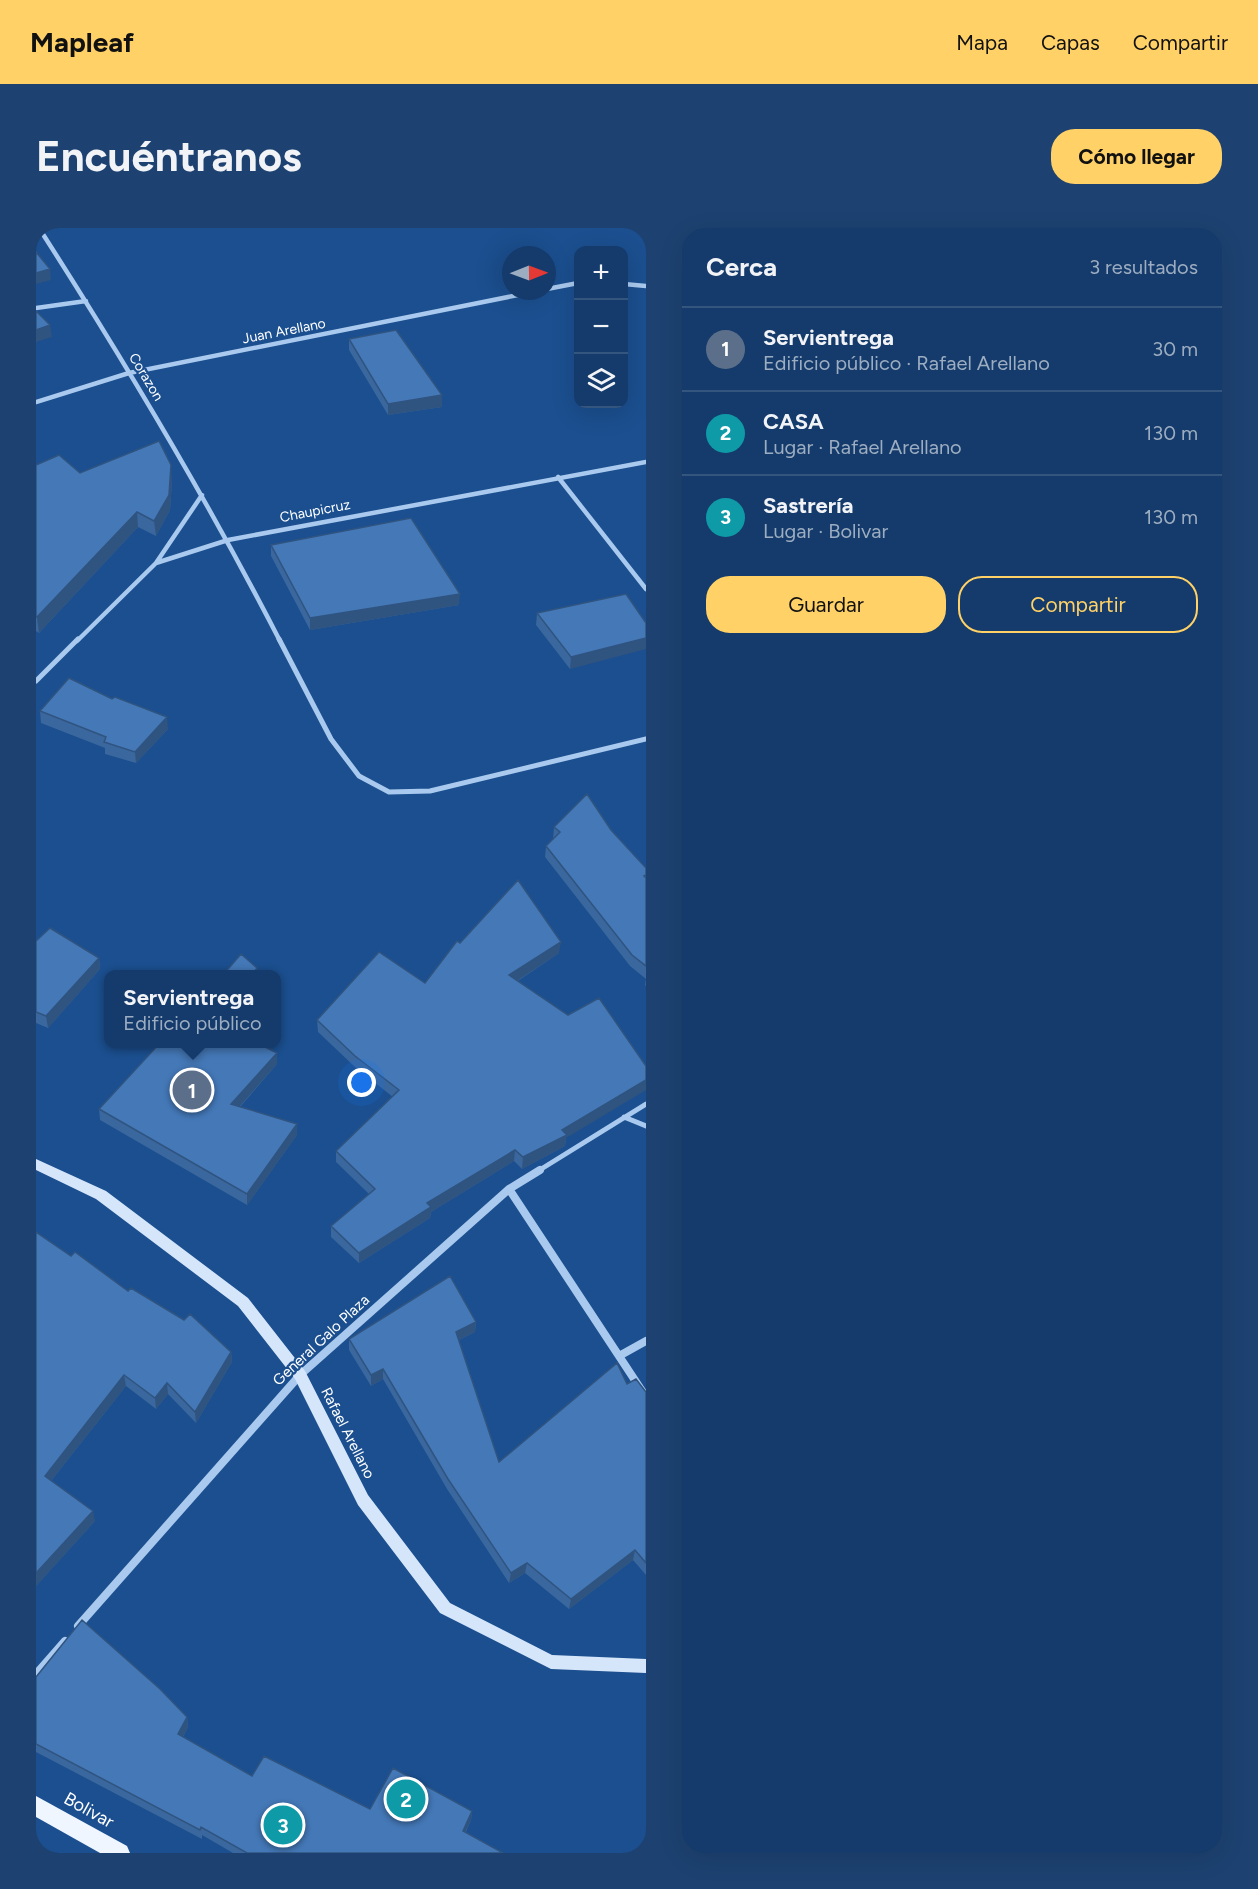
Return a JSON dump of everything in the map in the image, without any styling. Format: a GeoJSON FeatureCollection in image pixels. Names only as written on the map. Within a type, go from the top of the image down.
{"type":"FeatureCollection","features":[{"type":"Feature","properties":{"kind":"main road","name":"Rafael Arellano"},"geometry":{"type":"LineString","coordinates":[[36,1164],[101,1195],[243,1302],[300,1375],[363,1500],[445,1608],[551,1662],[646,1666]]}},
{"type":"Feature","properties":{"kind":"main road","name":"Bolivar"},"geometry":{"type":"LineString","coordinates":[[36,1806],[120,1853]]}},
{"type":"Feature","properties":{"kind":"street","name":"Corazon"},"geometry":{"type":"LineString","coordinates":[[39,228],[86,301],[202,495],[228,540],[331,739],[359,776],[389,792],[430,791],[646,738]]}},
{"type":"Feature","properties":{"kind":"street"},"geometry":{"type":"LineString","coordinates":[[639,228],[646,238]]}},
{"type":"Feature","properties":{"kind":"street"},"geometry":{"type":"LineString","coordinates":[[556,287],[574,284]]}},
{"type":"Feature","properties":{"kind":"street"},"geometry":{"type":"LineString","coordinates":[[628,284],[646,286]]}},
{"type":"Feature","properties":{"kind":"street","name":"Juan Arellano"},"geometry":{"type":"LineString","coordinates":[[36,402],[129,373],[502,298]]}},
{"type":"Feature","properties":{"kind":"street"},"geometry":{"type":"LineString","coordinates":[[36,308],[86,301]]}},
{"type":"Feature","properties":{"kind":"street","name":"Chaupicruz"},"geometry":{"type":"LineString","coordinates":[[37,678],[156,563],[228,540],[646,462]]}},
{"type":"Feature","properties":{"kind":"street"},"geometry":{"type":"LineString","coordinates":[[558,477],[646,589]]}},
{"type":"Feature","properties":{"kind":"street"},"geometry":{"type":"LineString","coordinates":[[156,563],[202,495]]}},
{"type":"Feature","properties":{"kind":"street","name":"General Galo Plaza"},"geometry":{"type":"LineString","coordinates":[[36,1674],[300,1375],[509,1189],[646,1104]]}},
{"type":"Feature","properties":{"kind":"street"},"geometry":{"type":"LineString","coordinates":[[624,1117],[646,1126]]}},
{"type":"Feature","properties":{"kind":"street"},"geometry":{"type":"LineString","coordinates":[[509,1189],[646,1396]]}},
{"type":"Feature","properties":{"kind":"street"},"geometry":{"type":"LineString","coordinates":[[619,1356],[646,1341]]}},
{"type":"Feature","properties":{"kind":"building"},"geometry":{"type":"Polygon","coordinates":[[[36,252],[50,269],[36,273],[36,252]]]}},
{"type":"Feature","properties":{"kind":"building"},"geometry":{"type":"Polygon","coordinates":[[[36,311],[50,325],[36,330],[36,311]]]}},
{"type":"Feature","properties":{"kind":"building"},"geometry":{"type":"Polygon","coordinates":[[[396,330],[442,395],[388,404],[349,339],[396,330]]]}},
{"type":"Feature","properties":{"kind":"building"},"geometry":{"type":"Polygon","coordinates":[[[159,441],[171,465],[169,495],[154,521],[137,512],[36,617],[36,465],[59,455],[80,473],[159,441]]]}},
{"type":"Feature","properties":{"kind":"building"},"geometry":{"type":"Polygon","coordinates":[[[411,518],[460,594],[310,618],[271,545],[411,518]]]}},
{"type":"Feature","properties":{"kind":"building"},"geometry":{"type":"Polygon","coordinates":[[[626,594],[646,623],[646,638],[571,657],[537,613],[626,594]]]}},
{"type":"Feature","properties":{"kind":"building"},"geometry":{"type":"Polygon","coordinates":[[[69,678],[112,699],[115,697],[167,717],[135,752],[104,742],[106,737],[40,711],[69,678]]]}},
{"type":"Feature","properties":{"kind":"building"},"geometry":{"type":"Polygon","coordinates":[[[587,794],[611,830],[646,868],[644,876],[646,878],[646,966],[632,955],[546,846],[560,832],[554,827],[587,794]]]}},
{"type":"Feature","properties":{"kind":"building"},"geometry":{"type":"Polygon","coordinates":[[[518,880],[561,942],[509,975],[568,1015],[599,998],[646,1066],[646,1080],[562,1130],[567,1135],[523,1157],[515,1150],[427,1203],[431,1207],[359,1253],[331,1226],[375,1189],[336,1151],[399,1090],[355,1056],[317,1020],[379,952],[425,983],[457,941],[460,943],[518,880]]]}},
{"type":"Feature","properties":{"kind":"building"},"geometry":{"type":"Polygon","coordinates":[[[50,928],[99,958],[46,1016],[36,1012],[36,941],[50,928]]]}},
{"type":"Feature","properties":{"kind":"building"},"geometry":{"type":"Polygon","coordinates":[[[241,954],[257,968],[256,970],[227,970],[241,954]]]}},
{"type":"Feature","properties":{"kind":"building"},"geometry":{"type":"Polygon","coordinates":[[[155,1048],[267,1048],[277,1053],[231,1104],[297,1124],[247,1194],[99,1109],[155,1048]]]}},
{"type":"Feature","properties":{"kind":"building"},"geometry":{"type":"Polygon","coordinates":[[[36,1232],[71,1256],[75,1252],[128,1291],[131,1288],[184,1320],[190,1314],[231,1352],[195,1412],[167,1383],[155,1398],[124,1375],[45,1476],[93,1511],[36,1573],[36,1232]]]}},
{"type":"Feature","properties":{"kind":"building"},"geometry":{"type":"Polygon","coordinates":[[[450,1276],[476,1322],[456,1332],[499,1462],[617,1363],[627,1384],[636,1379],[646,1392],[646,1563],[635,1550],[571,1599],[527,1563],[511,1573],[448,1479],[383,1369],[371,1375],[349,1339],[450,1276]]]}},
{"type":"Feature","properties":{"kind":"building"},"geometry":{"type":"Polygon","coordinates":[[[82,1620],[160,1689],[187,1717],[178,1734],[252,1776],[264,1756],[370,1809],[393,1768],[472,1811],[463,1831],[503,1853],[247,1853],[201,1827],[200,1830],[36,1744],[36,1677],[82,1620]]]}},
{"type":"Feature","properties":{"kind":"place","name":"Servientrega"},"geometry":{"type":"Point","coordinates":[192,1090]}},
{"type":"Feature","properties":{"kind":"place","name":"CASA"},"geometry":{"type":"Point","coordinates":[406,1799]}},
{"type":"Feature","properties":{"kind":"place","name":"Sastrería"},"geometry":{"type":"Point","coordinates":[283,1825]}}]}
